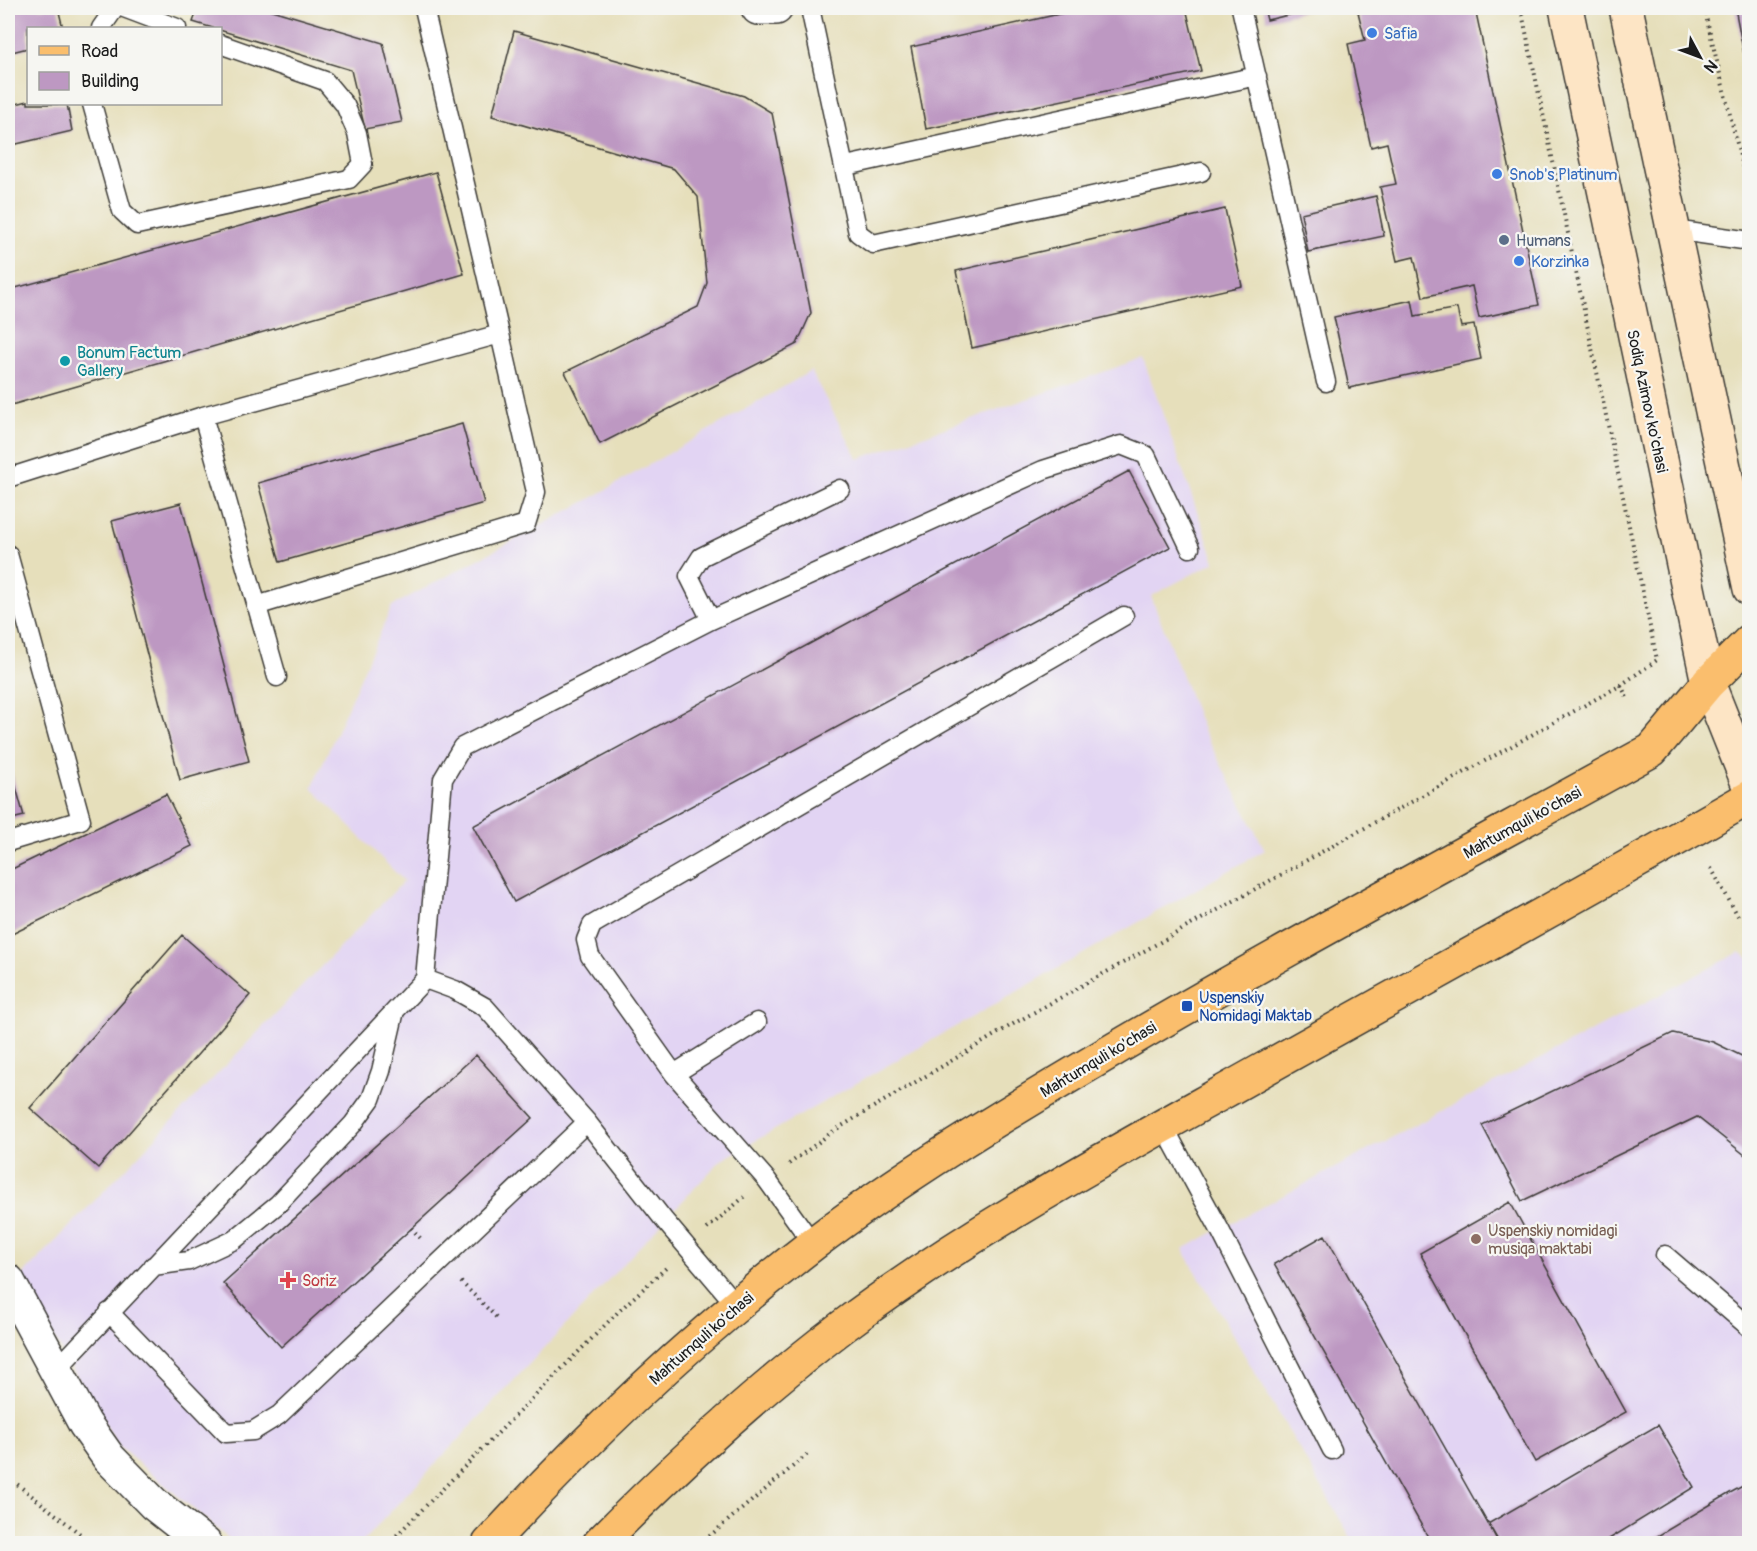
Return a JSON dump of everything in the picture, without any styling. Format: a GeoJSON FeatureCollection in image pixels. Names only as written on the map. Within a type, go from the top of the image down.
{"type":"FeatureCollection","features":[{"type":"Feature","properties":{"kind":"main road","name":"Sodiq Azimov ko'chasi"},"geometry":{"type":"LineString","coordinates":[[1566,8],[1708,683],[1749,788]]}},
{"type":"Feature","properties":{"kind":"main road"},"geometry":{"type":"LineString","coordinates":[[1626,8],[1749,589]]}},
{"type":"Feature","properties":{"kind":"main road","name":"Mahtumquli ko'chasi"},"geometry":{"type":"LineString","coordinates":[[489,1544],[622,1408],[736,1305],[813,1244],[970,1136],[1187,1006],[1652,750],[1708,683],[1749,641]]}},
{"type":"Feature","properties":{"kind":"main road"},"geometry":{"type":"LineString","coordinates":[[599,1544],[712,1434],[844,1325],[974,1235],[1163,1125],[1749,797]]}},
{"type":"Feature","properties":{"kind":"street"},"geometry":{"type":"LineString","coordinates":[[758,8],[776,8]]}},
{"type":"Feature","properties":{"kind":"street"},"geometry":{"type":"LineString","coordinates":[[8,1281],[85,1424],[109,1458],[154,1504],[205,1544]]}},
{"type":"Feature","properties":{"kind":"lane"},"geometry":{"type":"LineString","coordinates":[[102,27],[115,8]]}},
{"type":"Feature","properties":{"kind":"lane"},"geometry":{"type":"LineString","coordinates":[[124,8],[174,27]]}},
{"type":"Feature","properties":{"kind":"lane"},"geometry":{"type":"LineString","coordinates":[[256,606],[526,524],[536,492],[424,8]]}},
{"type":"Feature","properties":{"kind":"lane"},"geometry":{"type":"LineString","coordinates":[[810,8],[846,166],[858,233],[873,244],[1201,172]]}},
{"type":"Feature","properties":{"kind":"lane"},"geometry":{"type":"LineString","coordinates":[[1241,8],[1326,382]]}},
{"type":"Feature","properties":{"kind":"lane"},"geometry":{"type":"LineString","coordinates":[[92,105],[122,211],[137,225],[349,179],[363,164],[357,133],[345,105],[325,81],[222,45]]}},
{"type":"Feature","properties":{"kind":"lane"},"geometry":{"type":"LineString","coordinates":[[846,166],[1257,76]]}},
{"type":"Feature","properties":{"kind":"lane"},"geometry":{"type":"LineString","coordinates":[[1674,230],[1749,242]]}},
{"type":"Feature","properties":{"kind":"lane"},"geometry":{"type":"LineString","coordinates":[[8,478],[203,416],[500,334]]}},
{"type":"Feature","properties":{"kind":"lane"},"geometry":{"type":"LineString","coordinates":[[203,416],[277,677]]}},
{"type":"Feature","properties":{"kind":"lane"},"geometry":{"type":"LineString","coordinates":[[56,1370],[425,979],[442,779],[462,747],[711,620],[1043,470],[1121,445],[1146,455],[1190,548]]}},
{"type":"Feature","properties":{"kind":"lane"},"geometry":{"type":"LineString","coordinates":[[711,620],[688,576],[701,557],[840,489]]}},
{"type":"Feature","properties":{"kind":"lane"},"geometry":{"type":"LineString","coordinates":[[8,554],[81,820],[8,842]]}},
{"type":"Feature","properties":{"kind":"lane"},"geometry":{"type":"LineString","coordinates":[[813,1244],[767,1180],[674,1074],[590,956],[586,940],[592,925],[1124,616]]}},
{"type":"Feature","properties":{"kind":"lane"},"geometry":{"type":"LineString","coordinates":[[425,979],[455,990],[485,1007],[586,1122],[736,1305]]}},
{"type":"Feature","properties":{"kind":"lane"},"geometry":{"type":"LineString","coordinates":[[153,1266],[189,1261],[234,1240],[285,1196],[353,1124],[371,1099],[381,1071],[394,1013]]}},
{"type":"Feature","properties":{"kind":"lane"},"geometry":{"type":"LineString","coordinates":[[674,1074],[757,1022]]}},
{"type":"Feature","properties":{"kind":"lane"},"geometry":{"type":"LineString","coordinates":[[109,1312],[226,1433],[253,1431],[279,1415],[586,1122]]}},
{"type":"Feature","properties":{"kind":"lane"},"geometry":{"type":"LineString","coordinates":[[1163,1125],[1220,1230],[1332,1450]]}},
{"type":"Feature","properties":{"kind":"lane"},"geometry":{"type":"LineString","coordinates":[[1665,1255],[1749,1328]]}},
{"type":"Feature","properties":{"kind":"path"},"geometry":{"type":"LineString","coordinates":[[388,1544],[620,1310],[728,1209],[835,1130],[1015,1023],[1622,685],[1657,660],[1521,8]]}},
{"type":"Feature","properties":{"kind":"path"},"geometry":{"type":"LineString","coordinates":[[1704,8],[1749,196]]}},
{"type":"Feature","properties":{"kind":"path"},"geometry":{"type":"LineString","coordinates":[[1622,685],[1628,700]]}},
{"type":"Feature","properties":{"kind":"path"},"geometry":{"type":"LineString","coordinates":[[1711,868],[1738,916]]}},
{"type":"Feature","properties":{"kind":"path"},"geometry":{"type":"LineString","coordinates":[[700,1544],[809,1453]]}},
{"type":"Feature","properties":{"kind":"path"},"geometry":{"type":"LineString","coordinates":[[8,1477],[93,1544]]}},
{"type":"Feature","properties":{"kind":"shaded area"},"geometry":{"type":"Polygon","coordinates":[[[1143,358],[1215,562],[1151,596],[1203,730],[1265,850],[720,1161],[361,1543],[234,1543],[118,1446],[19,1279],[404,881],[312,788],[392,606],[590,499],[811,371],[858,459],[1143,358]]]}},
{"type":"Feature","properties":{"kind":"shaded area","name":"Uspenskiy nomidagi musiqa maktabi"},"geometry":{"type":"Polygon","coordinates":[[[1740,952],[1750,959],[1749,1543],[1354,1543],[1183,1249],[1740,952]]]}},
{"type":"Feature","properties":{"kind":"building"},"geometry":{"type":"Polygon","coordinates":[[[8,8],[58,8],[63,27],[27,27],[27,48],[8,53],[8,8]]]}},
{"type":"Feature","properties":{"kind":"building"},"geometry":{"type":"Polygon","coordinates":[[[198,8],[265,8],[383,43],[402,122],[365,129],[351,70],[222,31],[222,27],[209,27],[193,22],[198,8]]]}},
{"type":"Feature","properties":{"kind":"building"},"geometry":{"type":"Polygon","coordinates":[[[1086,8],[1186,8],[1201,71],[926,129],[911,47],[1086,8]]]}},
{"type":"Feature","properties":{"kind":"building"},"geometry":{"type":"Polygon","coordinates":[[[1264,8],[1318,8],[1267,20],[1264,8]]]}},
{"type":"Feature","properties":{"kind":"building"},"geometry":{"type":"Polygon","coordinates":[[[1357,8],[1475,8],[1539,305],[1479,318],[1472,286],[1423,297],[1414,257],[1397,261],[1380,187],[1396,184],[1387,143],[1371,147],[1348,44],[1365,40],[1357,8]]]}},
{"type":"Feature","properties":{"kind":"building"},"geometry":{"type":"Polygon","coordinates":[[[1735,8],[1750,8],[1750,75],[1748,75],[1735,8]]]}},
{"type":"Feature","properties":{"kind":"building"},"geometry":{"type":"Polygon","coordinates":[[[514,31],[744,96],[772,113],[811,313],[797,344],[600,444],[565,372],[698,307],[707,283],[698,197],[674,169],[492,116],[514,31]]]}},
{"type":"Feature","properties":{"kind":"building"},"geometry":{"type":"Polygon","coordinates":[[[27,101],[27,105],[67,105],[72,131],[8,146],[8,106],[27,101]]]}},
{"type":"Feature","properties":{"kind":"building"},"geometry":{"type":"Polygon","coordinates":[[[436,172],[464,274],[8,406],[8,290],[436,172]]]}},
{"type":"Feature","properties":{"kind":"building"},"geometry":{"type":"Polygon","coordinates":[[[1376,196],[1384,236],[1308,252],[1301,213],[1376,196]]]}},
{"type":"Feature","properties":{"kind":"building"},"geometry":{"type":"Polygon","coordinates":[[[1225,209],[1242,286],[972,348],[956,271],[1225,209]]]}},
{"type":"Feature","properties":{"kind":"building"},"geometry":{"type":"Polygon","coordinates":[[[1412,300],[1415,316],[1457,308],[1461,327],[1474,325],[1481,359],[1349,388],[1334,317],[1412,300]]]}},
{"type":"Feature","properties":{"kind":"building"},"geometry":{"type":"Polygon","coordinates":[[[462,424],[484,503],[280,562],[258,483],[462,424]]]}},
{"type":"Feature","properties":{"kind":"building"},"geometry":{"type":"Polygon","coordinates":[[[1129,471],[1170,547],[514,902],[473,826],[1129,471]]]}},
{"type":"Feature","properties":{"kind":"building"},"geometry":{"type":"Polygon","coordinates":[[[181,503],[249,761],[180,780],[112,521],[181,503]]]}},
{"type":"Feature","properties":{"kind":"building"},"geometry":{"type":"Polygon","coordinates":[[[8,759],[24,816],[8,820],[8,759]]]}},
{"type":"Feature","properties":{"kind":"building"},"geometry":{"type":"Polygon","coordinates":[[[166,794],[192,846],[8,936],[8,871],[166,794]]]}},
{"type":"Feature","properties":{"kind":"building"},"geometry":{"type":"Polygon","coordinates":[[[182,935],[250,995],[98,1168],[30,1108],[182,935]]]}},
{"type":"Feature","properties":{"kind":"building"},"geometry":{"type":"Polygon","coordinates":[[[1673,1033],[1713,1042],[1750,1060],[1750,1159],[1697,1117],[1522,1201],[1482,1125],[1673,1033]]]}},
{"type":"Feature","properties":{"kind":"building"},"geometry":{"type":"Polygon","coordinates":[[[476,1055],[533,1118],[281,1347],[223,1283],[476,1055]]]}},
{"type":"Feature","properties":{"kind":"building"},"geometry":{"type":"Polygon","coordinates":[[[1510,1202],[1626,1412],[1535,1462],[1420,1253],[1510,1202]]]}},
{"type":"Feature","properties":{"kind":"building"},"geometry":{"type":"Polygon","coordinates":[[[1325,1235],[1488,1524],[1658,1425],[1694,1487],[1601,1544],[1500,1544],[1489,1525],[1499,1544],[1432,1544],[1274,1264],[1325,1235]]]}},
{"type":"Feature","properties":{"kind":"building"},"geometry":{"type":"Polygon","coordinates":[[[1750,1482],[1750,1544],[1644,1544],[1730,1493],[1750,1482]]]}},
{"type":"Feature","properties":{"kind":"place","name":"Safia"},"geometry":{"type":"Point","coordinates":[1372,33]}},
{"type":"Feature","properties":{"kind":"place","name":"Snob's Platinum"},"geometry":{"type":"Point","coordinates":[1497,174]}},
{"type":"Feature","properties":{"kind":"place","name":"Humans"},"geometry":{"type":"Point","coordinates":[1504,240]}},
{"type":"Feature","properties":{"kind":"place","name":"Korzinka"},"geometry":{"type":"Point","coordinates":[1519,261]}},
{"type":"Feature","properties":{"kind":"place","name":"Bonum Factum Gallery"},"geometry":{"type":"Point","coordinates":[65,361]}},
{"type":"Feature","properties":{"kind":"place","name":"Uspenskiy Nomidagi Maktab"},"geometry":{"type":"Point","coordinates":[1187,1006]}},
{"type":"Feature","properties":{"kind":"place","name":"Uspenskiy nomidagi musiqa maktabi"},"geometry":{"type":"Point","coordinates":[1476,1239]}},
{"type":"Feature","properties":{"kind":"place","name":"Soriz"},"geometry":{"type":"Point","coordinates":[288,1280]}}]}
